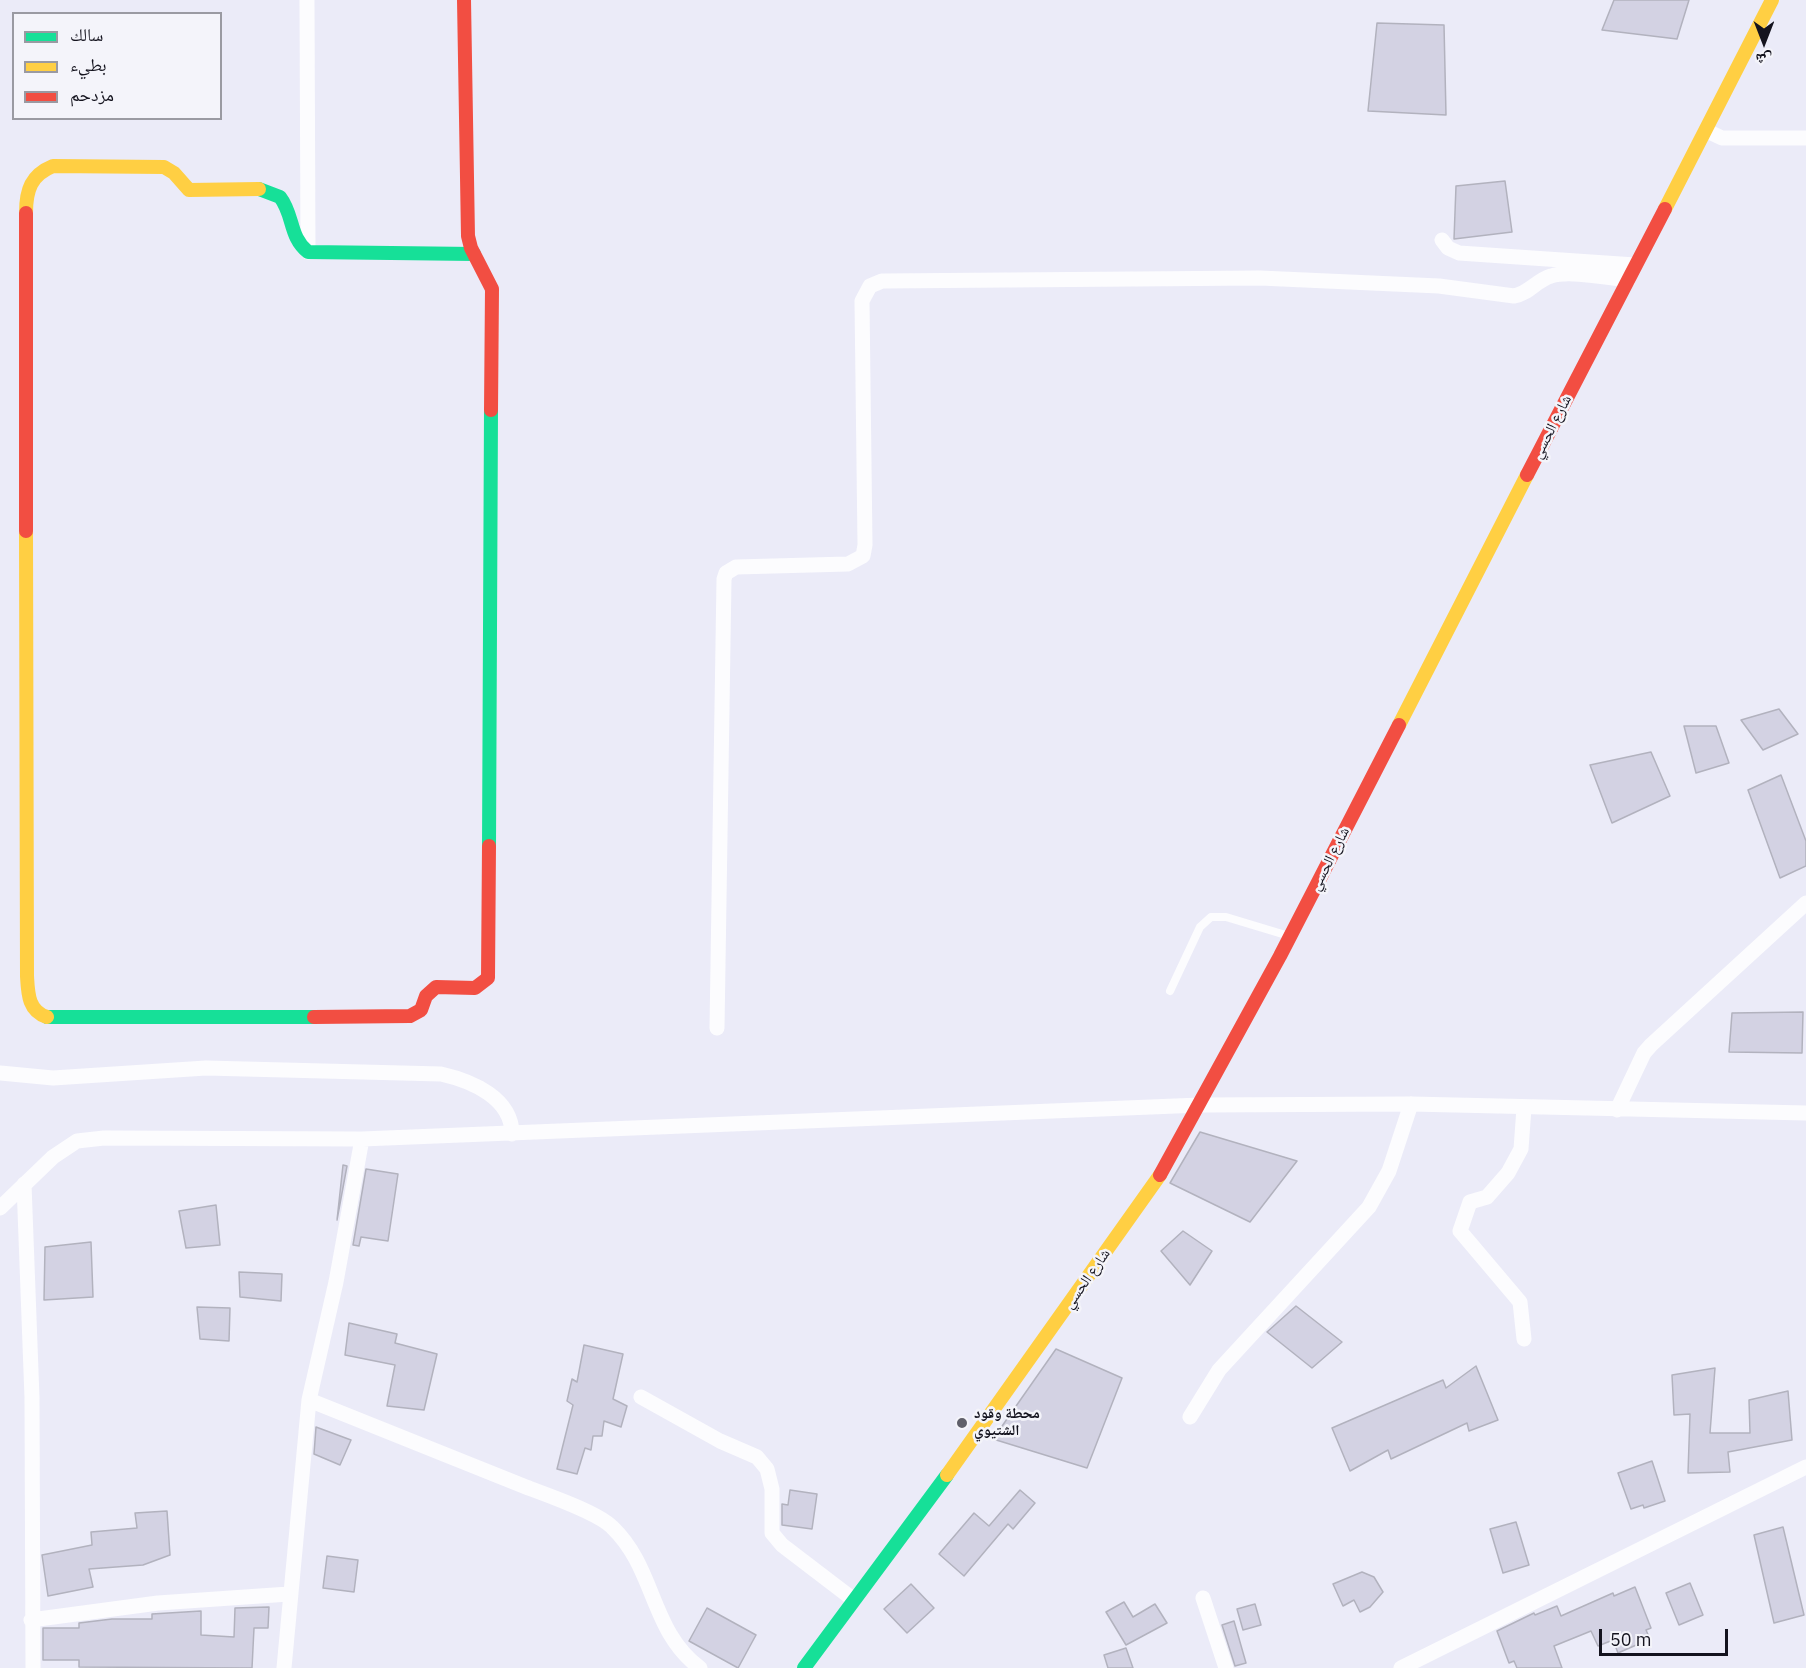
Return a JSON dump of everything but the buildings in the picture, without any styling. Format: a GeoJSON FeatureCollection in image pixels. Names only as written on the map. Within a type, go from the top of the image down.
{"type":"FeatureCollection","features":[{"type":"Feature","properties":{"kind":"street"},"geometry":{"type":"LineString","coordinates":[[307,0],[308,252]]}},
{"type":"Feature","properties":{"kind":"street"},"geometry":{"type":"LineString","coordinates":[[464,0],[468,229],[474,254],[492,289],[488,978],[475,988],[436,987],[430,991],[418,1013],[410,1016],[46,1017],[32,1007],[27,976],[24,318],[27,191],[39,173],[53,166],[164,168],[174,173],[183,187],[189,190],[265,191],[280,196],[286,202],[293,237],[308,252],[474,254]]}},
{"type":"Feature","properties":{"kind":"street","name":"شارع الحسي"},"geometry":{"type":"LineString","coordinates":[[804,1668],[974,1439],[1160,1176],[1290,936],[1635,265],[1707,131],[1772,0]]}},
{"type":"Feature","properties":{"kind":"street"},"geometry":{"type":"LineString","coordinates":[[1707,131],[1722,138],[1806,138]]}},
{"type":"Feature","properties":{"kind":"street"},"geometry":{"type":"LineString","coordinates":[[1442,240],[1448,248],[1459,254],[1635,265]]}},
{"type":"Feature","properties":{"kind":"street"},"geometry":{"type":"LineString","coordinates":[[717,1028],[724,579],[726,573],[736,567],[848,564],[863,556],[865,545],[862,301],[870,286],[882,281],[1260,278],[1439,286],[1514,296],[1523,294],[1535,284],[1553,275],[1628,280]]}},
{"type":"Feature","properties":{"kind":"street"},"geometry":{"type":"LineString","coordinates":[[1617,1110],[1644,1053],[1651,1045],[1806,903]]}},
{"type":"Feature","properties":{"kind":"street"},"geometry":{"type":"LineString","coordinates":[[0,1073],[53,1078],[206,1068],[441,1074],[462,1079],[496,1099],[512,1121],[512,1134]]}},
{"type":"Feature","properties":{"kind":"street"},"geometry":{"type":"LineString","coordinates":[[0,1208],[53,1157],[77,1141],[104,1138],[362,1140],[1200,1105],[1410,1104],[1806,1113]]}},
{"type":"Feature","properties":{"kind":"street"},"geometry":{"type":"LineString","coordinates":[[1190,1417],[1219,1370],[1369,1207],[1389,1170],[1410,1104]]}},
{"type":"Feature","properties":{"kind":"street"},"geometry":{"type":"LineString","coordinates":[[1524,1108],[1521,1149],[1508,1173],[1487,1197],[1470,1202],[1460,1231],[1520,1302],[1524,1339]]}},
{"type":"Feature","properties":{"kind":"street"},"geometry":{"type":"LineString","coordinates":[[284,1668],[289,1594],[309,1400],[336,1282],[362,1140]]}},
{"type":"Feature","properties":{"kind":"street"},"geometry":{"type":"LineString","coordinates":[[24,1184],[32,1398],[31,1620],[33,1668]]}},
{"type":"Feature","properties":{"kind":"street"},"geometry":{"type":"LineString","coordinates":[[641,1397],[720,1441],[757,1457],[767,1469],[772,1489],[772,1533],[782,1545],[854,1600]]}},
{"type":"Feature","properties":{"kind":"street"},"geometry":{"type":"LineString","coordinates":[[309,1400],[563,1502],[609,1524],[630,1544],[670,1637],[686,1658],[700,1668]]}},
{"type":"Feature","properties":{"kind":"street"},"geometry":{"type":"LineString","coordinates":[[1401,1668],[1806,1467]]}},
{"type":"Feature","properties":{"kind":"street"},"geometry":{"type":"LineString","coordinates":[[31,1620],[158,1603],[289,1594]]}},
{"type":"Feature","properties":{"kind":"street"},"geometry":{"type":"LineString","coordinates":[[1203,1598],[1226,1668]]}},
{"type":"Feature","properties":{"kind":"lane"},"geometry":{"type":"LineString","coordinates":[[1170,992],[1200,927],[1211,917],[1226,917],[1290,936]]}},
{"type":"Feature","properties":{"kind":"traffic: fast"},"geometry":{"type":"LineString","coordinates":[[259,189],[280,197],[288,211],[294,233],[308,252],[474,254]]}},
{"type":"Feature","properties":{"kind":"traffic: fast"},"geometry":{"type":"LineString","coordinates":[[489,846],[491,410]]}},
{"type":"Feature","properties":{"kind":"traffic: fast"},"geometry":{"type":"LineString","coordinates":[[47,1017],[314,1017]]}},
{"type":"Feature","properties":{"kind":"traffic: fast"},"geometry":{"type":"LineString","coordinates":[[804,1668],[947,1475]]}},
{"type":"Feature","properties":{"kind":"traffic: slow"},"geometry":{"type":"LineString","coordinates":[[1665,209],[1772,0]]}},
{"type":"Feature","properties":{"kind":"traffic: slow"},"geometry":{"type":"LineString","coordinates":[[26,213],[31,184],[40,174],[53,166],[164,167],[174,173],[189,190],[259,189]]}},
{"type":"Feature","properties":{"kind":"traffic: slow"},"geometry":{"type":"LineString","coordinates":[[1399,725],[1527,475]]}},
{"type":"Feature","properties":{"kind":"traffic: slow"},"geometry":{"type":"LineString","coordinates":[[26,531],[27,976],[30,1001],[36,1010],[47,1017]]}},
{"type":"Feature","properties":{"kind":"traffic: slow"},"geometry":{"type":"LineString","coordinates":[[947,1475],[1160,1175]]}},
{"type":"Feature","properties":{"kind":"traffic: jam"},"geometry":{"type":"LineString","coordinates":[[464,0],[468,236],[471,248],[492,289],[491,410]]}},
{"type":"Feature","properties":{"kind":"traffic: jam"},"geometry":{"type":"LineString","coordinates":[[1527,475],[1665,209]]}},
{"type":"Feature","properties":{"kind":"traffic: jam"},"geometry":{"type":"LineString","coordinates":[[26,213],[26,531]]}},
{"type":"Feature","properties":{"kind":"traffic: jam"},"geometry":{"type":"LineString","coordinates":[[1160,1175],[1280,956],[1399,725]]}},
{"type":"Feature","properties":{"kind":"traffic: jam"},"geometry":{"type":"LineString","coordinates":[[314,1017],[410,1016],[421,1010],[426,996],[436,987],[475,988],[488,978],[489,846]]}},
{"type":"Feature","properties":{"kind":"place","name":"محطة وقود الشتيوي"},"geometry":{"type":"Point","coordinates":[962,1423]}}]}
